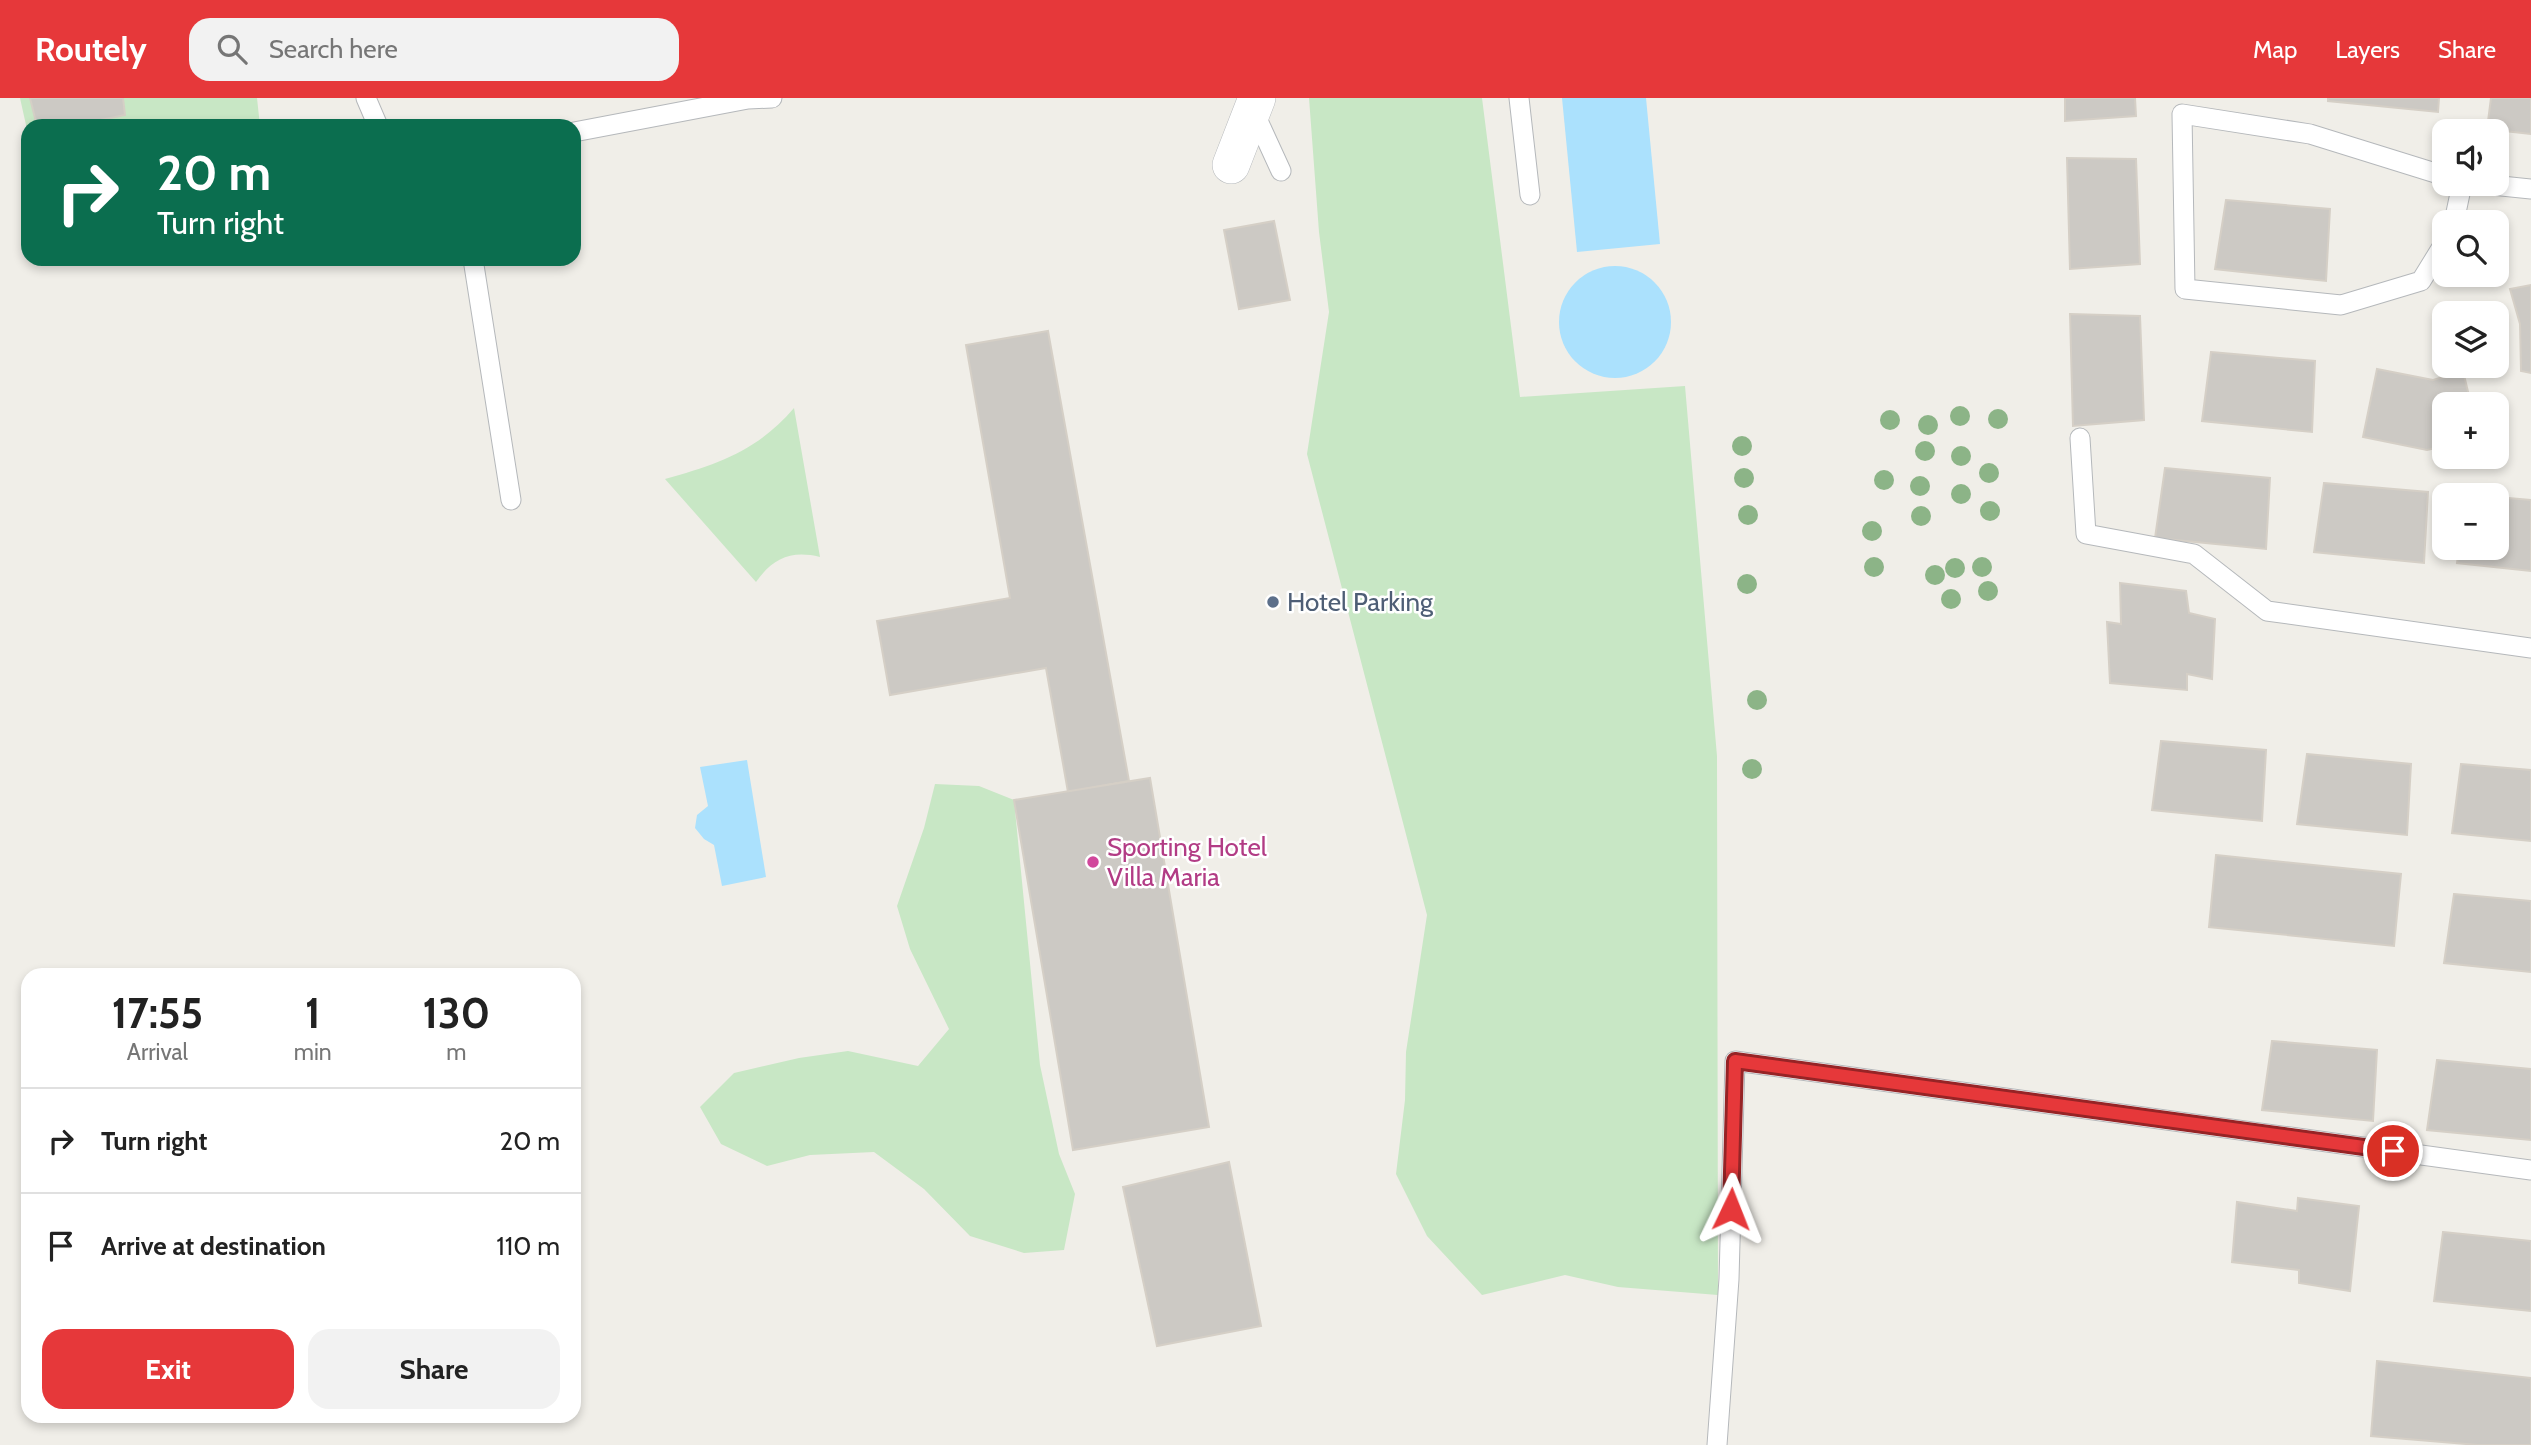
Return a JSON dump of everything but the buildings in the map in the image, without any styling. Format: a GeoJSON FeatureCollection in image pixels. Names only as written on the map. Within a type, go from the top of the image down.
{"type":"FeatureCollection","features":[{"type":"Feature","properties":{"kind":"street"},"geometry":{"type":"LineString","coordinates":[[1231,165],[1255,103]]}},
{"type":"Feature","properties":{"kind":"lane"},"geometry":{"type":"LineString","coordinates":[[366,98],[375,119]]}},
{"type":"Feature","properties":{"kind":"lane"},"geometry":{"type":"LineString","coordinates":[[581,131],[748,99],[772,98]]}},
{"type":"Feature","properties":{"kind":"lane"},"geometry":{"type":"LineString","coordinates":[[1519,98],[1530,195]]}},
{"type":"Feature","properties":{"kind":"lane"},"geometry":{"type":"LineString","coordinates":[[1255,103],[1281,171]]}},
{"type":"Feature","properties":{"kind":"lane"},"geometry":{"type":"LineString","coordinates":[[2432,172],[2310,134],[2182,114],[2185,289],[2341,305],[2421,281],[2432,264]]}},
{"type":"Feature","properties":{"kind":"lane"},"geometry":{"type":"LineString","coordinates":[[2509,187],[2531,189]]}},
{"type":"Feature","properties":{"kind":"lane"},"geometry":{"type":"LineString","coordinates":[[474,266],[511,500]]}},
{"type":"Feature","properties":{"kind":"lane"},"geometry":{"type":"LineString","coordinates":[[2080,438],[2086,534],[2194,554],[2267,611],[2531,648]]}},
{"type":"Feature","properties":{"kind":"lane"},"geometry":{"type":"LineString","coordinates":[[1717,1445],[1729,1279],[1735,1061],[2531,1170]]}},
{"type":"Feature","properties":{"kind":"green space"},"geometry":{"type":"Polygon","coordinates":[[[20,98],[257,98],[259,119],[25,119],[20,98]]]}},
{"type":"Feature","properties":{"kind":"green space"},"geometry":{"type":"Polygon","coordinates":[[[1309,98],[1482,98],[1520,397],[1685,386],[1717,756],[1718,1295],[1618,1287],[1565,1275],[1482,1295],[1427,1236],[1396,1174],[1405,1100],[1406,1052],[1427,915],[1307,454],[1329,312],[1319,232],[1309,98]]]}},
{"type":"Feature","properties":{"kind":"green space"},"geometry":{"type":"Polygon","coordinates":[[[794,408],[820,557],[800,555],[783,558],[769,567],[756,582],[665,479],[736,454],[766,435],[794,408]]]}},
{"type":"Feature","properties":{"kind":"green space"},"geometry":{"type":"Polygon","coordinates":[[[935,784],[979,786],[1014,800],[1040,1065],[1059,1154],[1075,1194],[1064,1250],[1024,1253],[970,1236],[924,1189],[874,1152],[810,1155],[767,1166],[721,1144],[700,1107],[734,1073],[799,1058],[848,1051],[918,1066],[949,1029],[910,949],[897,906],[924,828],[935,784]]]}},
{"type":"Feature","properties":{"kind":"water"},"geometry":{"type":"Polygon","coordinates":[[[1562,98],[1646,98],[1660,244],[1577,252],[1562,98]]]}},
{"type":"Feature","properties":{"kind":"water"},"geometry":{"type":"Polygon","coordinates":[[[1615,266],[1636,270],[1655,282],[1667,301],[1671,322],[1667,343],[1655,362],[1636,374],[1615,378],[1594,374],[1575,362],[1563,343],[1559,322],[1563,301],[1575,282],[1594,270],[1615,266]]]}},
{"type":"Feature","properties":{"kind":"water"},"geometry":{"type":"Polygon","coordinates":[[[747,760],[766,877],[722,886],[714,845],[704,839],[695,828],[697,815],[708,806],[700,767],[747,760]]]}},
{"type":"Feature","properties":{"kind":"place","name":"Hotel Parking"},"geometry":{"type":"Point","coordinates":[1273,602]}},
{"type":"Feature","properties":{"kind":"place","name":"Sporting Hotel Villa Maria"},"geometry":{"type":"Point","coordinates":[1093,862]}},
{"type":"Feature","properties":{"kind":"route"},"geometry":{"type":"LineString","coordinates":[[1731,1209],[1735,1061],[2393,1151]]}}]}
